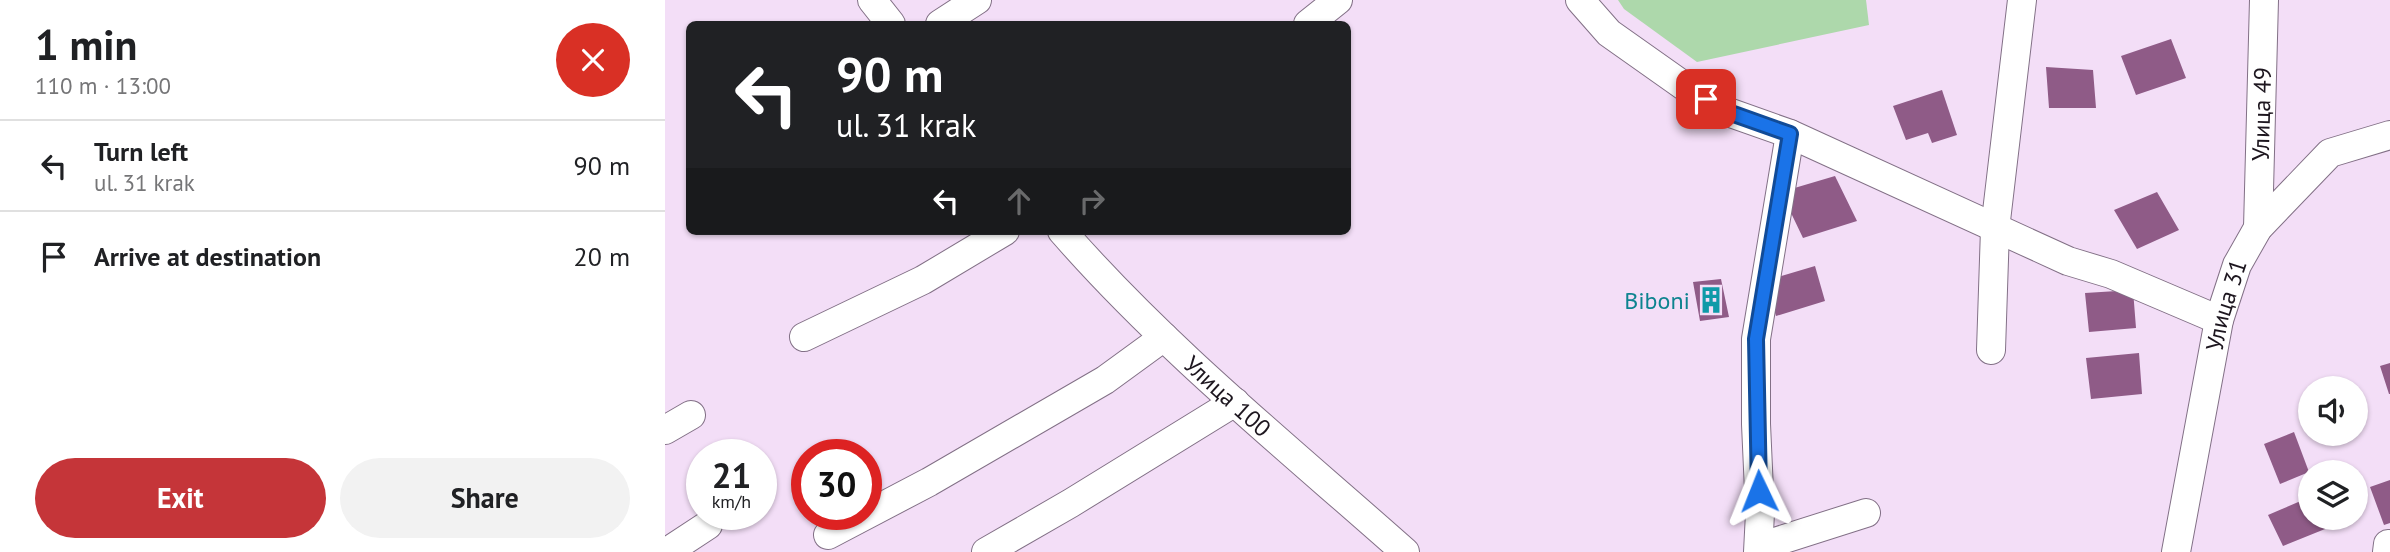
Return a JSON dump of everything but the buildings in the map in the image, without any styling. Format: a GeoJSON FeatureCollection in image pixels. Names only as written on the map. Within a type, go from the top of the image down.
{"type":"FeatureCollection","features":[{"type":"Feature","properties":{"kind":"street"},"geometry":{"type":"LineString","coordinates":[[872,0],[889,21]]}},
{"type":"Feature","properties":{"kind":"street"},"geometry":{"type":"LineString","coordinates":[[945,21],[977,0]]}},
{"type":"Feature","properties":{"kind":"street"},"geometry":{"type":"LineString","coordinates":[[1312,21],[1338,0]]}},
{"type":"Feature","properties":{"kind":"street"},"geometry":{"type":"LineString","coordinates":[[1580,0],[1609,33],[1684,86],[1728,112],[1790,134],[2069,261],[2111,274],[2219,320]]}},
{"type":"Feature","properties":{"kind":"street"},"geometry":{"type":"LineString","coordinates":[[1991,350],[1995,229],[2022,0]]}},
{"type":"Feature","properties":{"kind":"street","name":"Улица 49"},"geometry":{"type":"LineString","coordinates":[[2258,228],[2264,0]]}},
{"type":"Feature","properties":{"kind":"street"},"geometry":{"type":"LineString","coordinates":[[1790,134],[1756,339],[1758,549],[1865,513]]}},
{"type":"Feature","properties":{"kind":"street","name":"Улица 31"},"geometry":{"type":"LineString","coordinates":[[2176,552],[2219,320],[2237,265],[2258,228],[2330,153],[2390,135]]}},
{"type":"Feature","properties":{"kind":"street"},"geometry":{"type":"LineString","coordinates":[[804,337],[923,280],[998,235]]}},
{"type":"Feature","properties":{"kind":"street","name":"Улица 100"},"geometry":{"type":"LineString","coordinates":[[1065,235],[1097,272],[1164,337],[1405,552]]}},
{"type":"Feature","properties":{"kind":"street"},"geometry":{"type":"LineString","coordinates":[[828,535],[929,482],[1105,380],[1164,337]]}},
{"type":"Feature","properties":{"kind":"street"},"geometry":{"type":"LineString","coordinates":[[986,552],[1235,402]]}},
{"type":"Feature","properties":{"kind":"street"},"geometry":{"type":"LineString","coordinates":[[665,430],[691,415]]}},
{"type":"Feature","properties":{"kind":"street"},"geometry":{"type":"LineString","coordinates":[[667,552],[700,530]]}},
{"type":"Feature","properties":{"kind":"green space"},"geometry":{"type":"Polygon","coordinates":[[[1618,0],[1866,0],[1869,25],[1697,62],[1624,9],[1618,0]]]}},
{"type":"Feature","properties":{"kind":"place","name":"Biboni"},"geometry":{"type":"Point","coordinates":[1711,300]}},
{"type":"Feature","properties":{"kind":"route"},"geometry":{"type":"LineString","coordinates":[[1706,99],[1728,112],[1790,134],[1756,339],[1759,491]]}}]}
